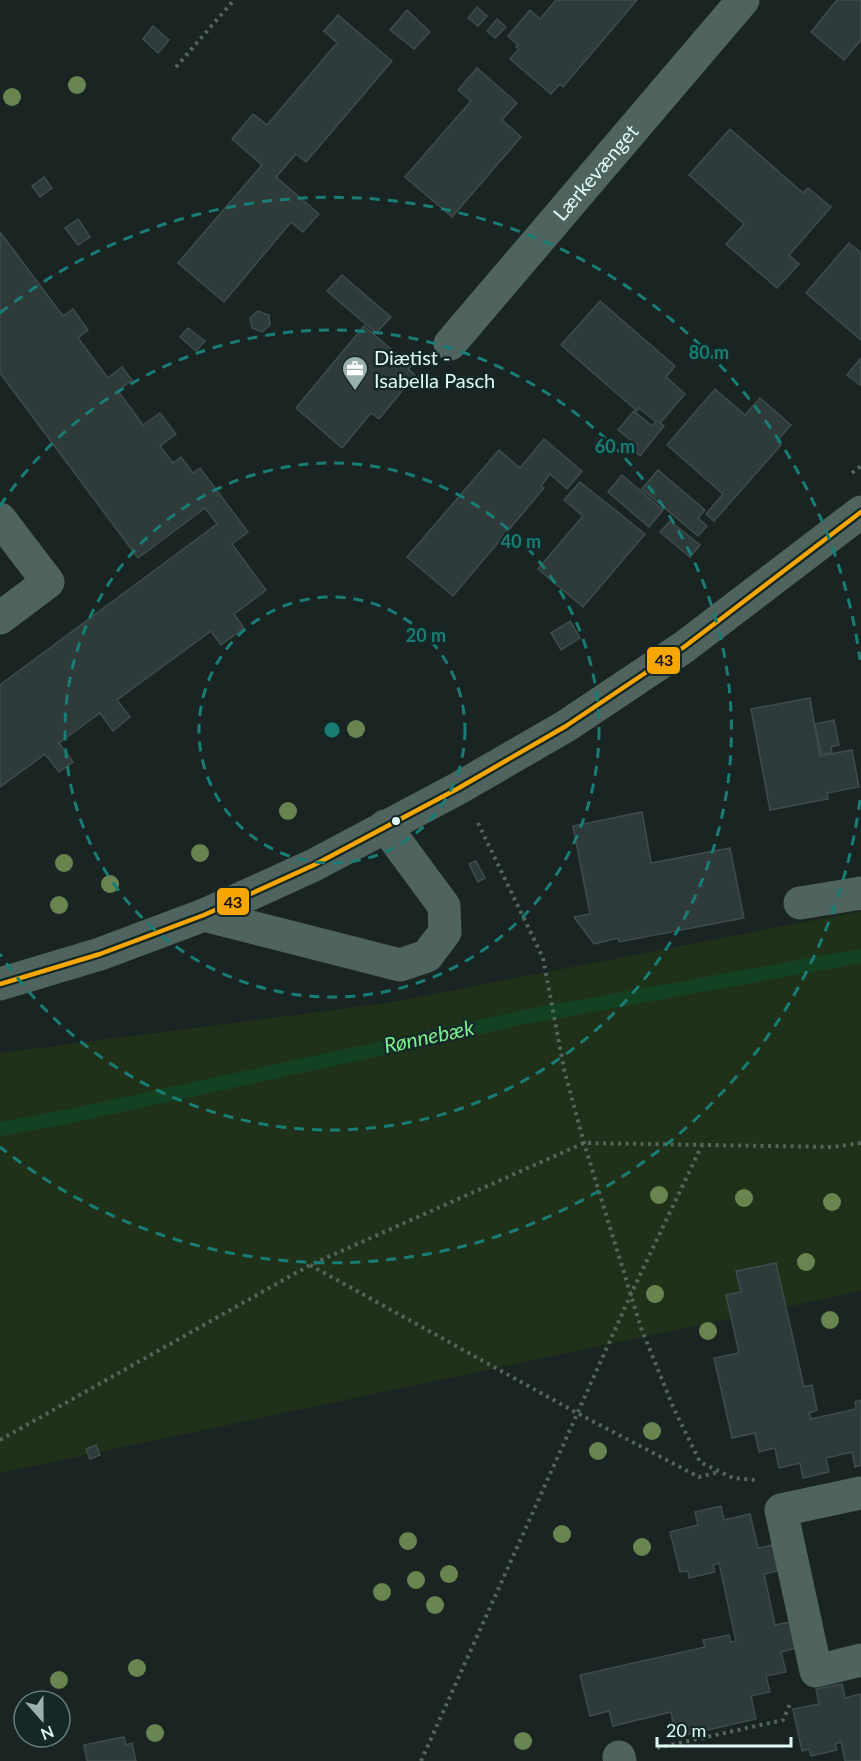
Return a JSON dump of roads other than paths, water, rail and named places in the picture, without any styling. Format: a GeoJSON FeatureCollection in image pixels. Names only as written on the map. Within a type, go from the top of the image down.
{"type":"FeatureCollection","features":[{"type":"Feature","properties":{"kind":"street","name":"Lærkevænget"},"geometry":{"type":"LineString","coordinates":[[450,344],[743,0]]}},
{"type":"Feature","properties":{"kind":"street"},"geometry":{"type":"LineString","coordinates":[[0,984],[100,954],[204,915],[314,865],[457,789],[566,726],[684,647],[860,515]]}},
{"type":"Feature","properties":{"kind":"street"},"geometry":{"type":"LineString","coordinates":[[0,519],[48,582],[0,618]]}},
{"type":"Feature","properties":{"kind":"street"},"geometry":{"type":"LineString","coordinates":[[204,915],[400,966],[427,956],[445,932],[444,906],[385,826]]}},
{"type":"Feature","properties":{"kind":"street"},"geometry":{"type":"LineString","coordinates":[[800,903],[861,893]]}},
{"type":"Feature","properties":{"kind":"street"},"geometry":{"type":"LineString","coordinates":[[861,1493],[781,1510],[816,1671],[861,1660]]}},
{"type":"Feature","properties":{"kind":"waterway","name":"Rønnebæk"},"geometry":{"type":"LineString","coordinates":[[0,1129],[66,1117],[525,1017],[861,956]]}},
{"type":"Feature","properties":{"kind":"place","name":"Diætist - Isabella Pasch"},"geometry":{"type":"Point","coordinates":[355,392]}}]}
